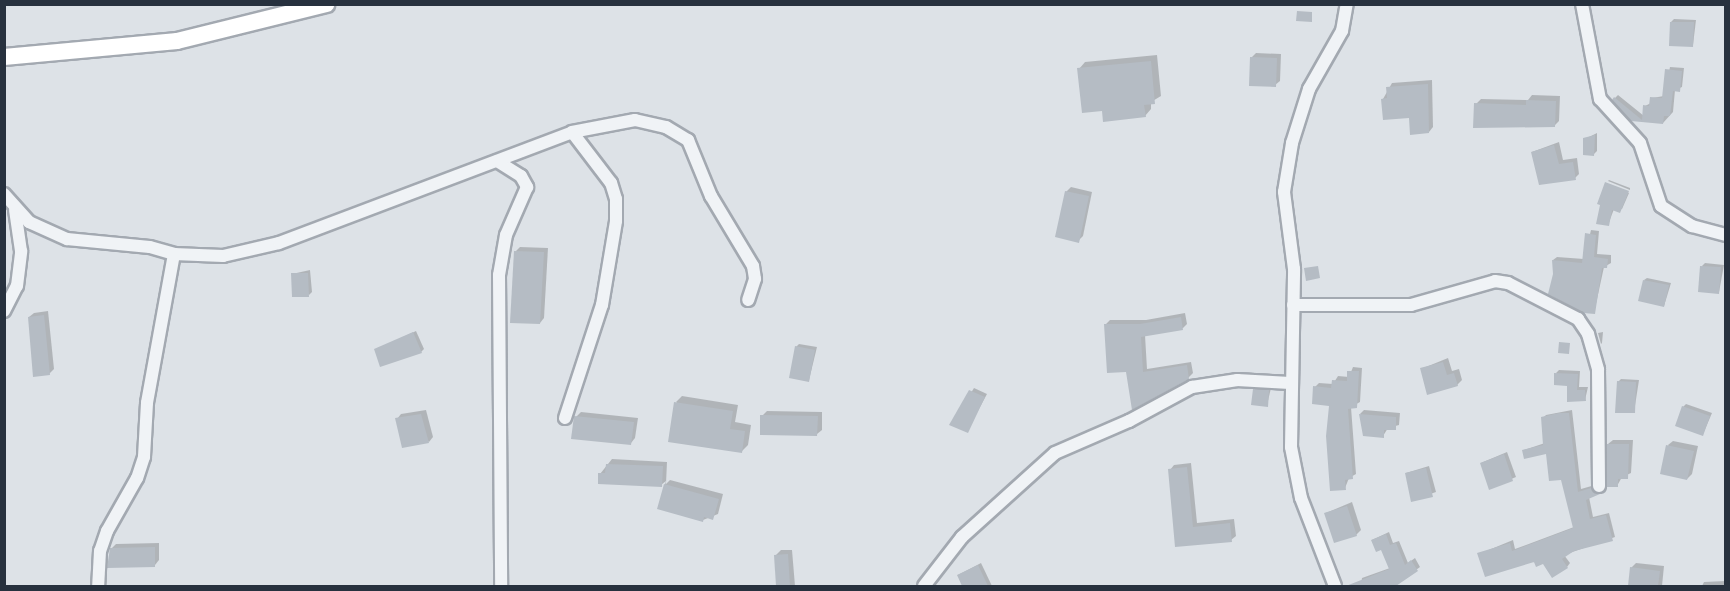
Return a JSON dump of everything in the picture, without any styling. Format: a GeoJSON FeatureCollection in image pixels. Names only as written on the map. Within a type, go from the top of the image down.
{"type":"FeatureCollection","features":[{"type":"Feature","properties":{"kind":"main road"},"geometry":{"type":"LineString","coordinates":[[4,57],[177,41],[326,4]]}},
{"type":"Feature","properties":{"kind":"street"},"geometry":{"type":"LineString","coordinates":[[1335,586],[1302,498],[1291,447],[1290,383],[1294,269],[1284,192],[1292,142],[1309,89],[1342,30],[1347,4]]}},
{"type":"Feature","properties":{"kind":"street"},"geometry":{"type":"LineString","coordinates":[[1582,4],[1600,99],[1640,143],[1661,206],[1692,226],[1725,235]]}},
{"type":"Feature","properties":{"kind":"street"},"geometry":{"type":"LineString","coordinates":[[4,194],[15,210],[29,222],[67,239],[150,247],[174,254],[223,256],[279,243],[572,132],[635,120],[666,127],[688,140],[711,196],[753,266],[755,279],[748,300]]}},
{"type":"Feature","properties":{"kind":"street"},"geometry":{"type":"LineString","coordinates":[[565,418],[602,305],[616,221],[616,199],[610,183],[572,132]]}},
{"type":"Feature","properties":{"kind":"street"},"geometry":{"type":"LineString","coordinates":[[498,161],[520,176],[526,187],[506,235],[499,275],[501,586]]}},
{"type":"Feature","properties":{"kind":"street"},"geometry":{"type":"LineString","coordinates":[[4,311],[17,286],[21,251],[15,210]]}},
{"type":"Feature","properties":{"kind":"street"},"geometry":{"type":"LineString","coordinates":[[98,586],[100,551],[107,531],[137,478],[144,457],[147,403],[174,254]]}},
{"type":"Feature","properties":{"kind":"street"},"geometry":{"type":"LineString","coordinates":[[1293,305],[1411,305],[1495,281],[1508,283],[1578,319],[1588,334],[1598,370],[1599,486]]}},
{"type":"Feature","properties":{"kind":"street"},"geometry":{"type":"LineString","coordinates":[[924,586],[962,537],[1024,478],[1055,453],[1129,421],[1192,387],[1215,382],[1290,383]]}},
{"type":"Feature","properties":{"kind":"building"},"geometry":{"type":"Polygon","coordinates":[[[1297,11],[1312,12],[1312,22],[1296,21],[1297,11]]]}},
{"type":"Feature","properties":{"kind":"building"},"geometry":{"type":"Polygon","coordinates":[[[1670,22],[1694,22],[1693,47],[1669,46],[1670,22]]]}},
{"type":"Feature","properties":{"kind":"building"},"geometry":{"type":"Polygon","coordinates":[[[1250,57],[1277,58],[1276,87],[1249,86],[1250,57]]]}},
{"type":"Feature","properties":{"kind":"building"},"geometry":{"type":"Polygon","coordinates":[[[1151,61],[1155,104],[1144,105],[1146,117],[1103,122],[1102,111],[1082,113],[1077,68],[1151,61]]]}},
{"type":"Feature","properties":{"kind":"building"},"geometry":{"type":"Polygon","coordinates":[[[1665,69],[1682,71],[1680,92],[1673,91],[1670,116],[1664,116],[1663,124],[1631,121],[1612,100],[1614,97],[1642,120],[1643,105],[1649,106],[1650,97],[1662,98],[1665,69]]]}},
{"type":"Feature","properties":{"kind":"building"},"geometry":{"type":"Polygon","coordinates":[[[1428,84],[1429,133],[1410,135],[1409,118],[1383,120],[1381,99],[1387,98],[1386,87],[1428,84]]]}},
{"type":"Feature","properties":{"kind":"building"},"geometry":{"type":"Polygon","coordinates":[[[1526,100],[1556,101],[1555,127],[1473,128],[1474,103],[1526,105],[1526,100]]]}},
{"type":"Feature","properties":{"kind":"building"},"geometry":{"type":"Polygon","coordinates":[[[1595,135],[1594,156],[1583,155],[1583,138],[1595,135]]]}},
{"type":"Feature","properties":{"kind":"building"},"geometry":{"type":"Polygon","coordinates":[[[1554,145],[1559,164],[1573,162],[1576,180],[1539,185],[1531,152],[1554,145]]]}},
{"type":"Feature","properties":{"kind":"building"},"geometry":{"type":"Polygon","coordinates":[[[1605,182],[1629,191],[1620,213],[1612,210],[1609,226],[1596,224],[1600,205],[1597,204],[1605,182]]]}},
{"type":"Feature","properties":{"kind":"building"},"geometry":{"type":"Polygon","coordinates":[[[1065,191],[1089,196],[1079,243],[1055,237],[1065,191]]]}},
{"type":"Feature","properties":{"kind":"building"},"geometry":{"type":"Polygon","coordinates":[[[1585,233],[1596,235],[1594,257],[1608,259],[1607,268],[1602,268],[1595,314],[1583,313],[1548,294],[1553,274],[1552,260],[1582,263],[1585,233]]]}},
{"type":"Feature","properties":{"kind":"building"},"geometry":{"type":"Polygon","coordinates":[[[514,251],[544,252],[540,324],[510,323],[514,251]]]}},
{"type":"Feature","properties":{"kind":"building"},"geometry":{"type":"Polygon","coordinates":[[[1318,266],[1320,278],[1306,281],[1304,268],[1318,266]]]}},
{"type":"Feature","properties":{"kind":"building"},"geometry":{"type":"Polygon","coordinates":[[[1700,266],[1721,267],[1719,294],[1698,292],[1700,266]]]}},
{"type":"Feature","properties":{"kind":"building"},"geometry":{"type":"Polygon","coordinates":[[[291,273],[308,273],[309,297],[292,297],[291,273]]]}},
{"type":"Feature","properties":{"kind":"building"},"geometry":{"type":"Polygon","coordinates":[[[1643,280],[1669,285],[1664,307],[1638,301],[1643,280]]]}},
{"type":"Feature","properties":{"kind":"building"},"geometry":{"type":"Polygon","coordinates":[[[44,315],[50,375],[33,377],[28,317],[44,315]]]}},
{"type":"Feature","properties":{"kind":"building"},"geometry":{"type":"Polygon","coordinates":[[[1181,317],[1183,330],[1141,337],[1143,372],[1187,365],[1189,379],[1132,410],[1126,372],[1107,373],[1104,324],[1140,324],[1181,317]]]}},
{"type":"Feature","properties":{"kind":"building"},"geometry":{"type":"Polygon","coordinates":[[[413,332],[422,353],[380,367],[374,349],[413,332]]]}},
{"type":"Feature","properties":{"kind":"building"},"geometry":{"type":"Polygon","coordinates":[[[1559,342],[1570,343],[1569,354],[1558,353],[1559,342]]]}},
{"type":"Feature","properties":{"kind":"building"},"geometry":{"type":"Polygon","coordinates":[[[795,346],[815,350],[809,382],[789,378],[795,346]]]}},
{"type":"Feature","properties":{"kind":"building"},"geometry":{"type":"Polygon","coordinates":[[[1443,362],[1447,375],[1454,373],[1458,386],[1427,395],[1420,368],[1443,362]]]}},
{"type":"Feature","properties":{"kind":"building"},"geometry":{"type":"Polygon","coordinates":[[[1347,371],[1359,371],[1357,408],[1348,409],[1353,479],[1345,480],[1346,490],[1330,491],[1326,436],[1329,406],[1312,404],[1313,386],[1331,388],[1332,380],[1347,381],[1347,371]]]}},
{"type":"Feature","properties":{"kind":"building"},"geometry":{"type":"Polygon","coordinates":[[[1554,373],[1578,374],[1577,390],[1585,390],[1586,401],[1567,402],[1567,386],[1554,385],[1554,373]]]}},
{"type":"Feature","properties":{"kind":"building"},"geometry":{"type":"Polygon","coordinates":[[[1617,381],[1636,382],[1635,413],[1615,413],[1617,381]]]}},
{"type":"Feature","properties":{"kind":"building"},"geometry":{"type":"Polygon","coordinates":[[[1253,389],[1269,390],[1268,407],[1251,405],[1253,389]]]}},
{"type":"Feature","properties":{"kind":"building"},"geometry":{"type":"Polygon","coordinates":[[[969,390],[985,397],[968,433],[949,425],[969,390]]]}},
{"type":"Feature","properties":{"kind":"building"},"geometry":{"type":"Polygon","coordinates":[[[674,402],[733,411],[730,429],[745,431],[742,453],[668,442],[674,402]]]}},
{"type":"Feature","properties":{"kind":"building"},"geometry":{"type":"Polygon","coordinates":[[[1682,406],[1710,416],[1703,436],[1675,426],[1682,406]]]}},
{"type":"Feature","properties":{"kind":"building"},"geometry":{"type":"Polygon","coordinates":[[[1569,413],[1578,492],[1591,488],[1600,494],[1586,500],[1590,519],[1606,515],[1613,541],[1574,551],[1562,559],[1568,568],[1552,578],[1543,564],[1536,567],[1534,562],[1485,577],[1477,553],[1510,543],[1512,551],[1573,528],[1561,480],[1549,481],[1546,454],[1524,459],[1522,450],[1543,445],[1541,417],[1569,413]]]}},
{"type":"Feature","properties":{"kind":"building"},"geometry":{"type":"Polygon","coordinates":[[[421,414],[429,443],[402,448],[395,418],[421,414]]]}},
{"type":"Feature","properties":{"kind":"building"},"geometry":{"type":"Polygon","coordinates":[[[1359,414],[1396,417],[1396,430],[1384,430],[1384,438],[1363,436],[1359,414]]]}},
{"type":"Feature","properties":{"kind":"building"},"geometry":{"type":"Polygon","coordinates":[[[760,415],[818,416],[817,436],[760,435],[760,415]]]}},
{"type":"Feature","properties":{"kind":"building"},"geometry":{"type":"Polygon","coordinates":[[[574,416],[634,422],[631,445],[571,439],[574,416]]]}},
{"type":"Feature","properties":{"kind":"building"},"geometry":{"type":"Polygon","coordinates":[[[1607,444],[1629,444],[1628,479],[1618,479],[1618,487],[1607,487],[1607,444]]]}},
{"type":"Feature","properties":{"kind":"building"},"geometry":{"type":"Polygon","coordinates":[[[1666,445],[1694,451],[1687,480],[1660,474],[1666,445]]]}},
{"type":"Feature","properties":{"kind":"building"},"geometry":{"type":"Polygon","coordinates":[[[1504,454],[1513,481],[1489,490],[1480,463],[1504,454]]]}},
{"type":"Feature","properties":{"kind":"building"},"geometry":{"type":"Polygon","coordinates":[[[606,464],[663,466],[662,487],[598,484],[598,473],[605,473],[606,464]]]}},
{"type":"Feature","properties":{"kind":"building"},"geometry":{"type":"Polygon","coordinates":[[[1187,467],[1193,527],[1230,523],[1232,542],[1175,547],[1168,469],[1187,467]]]}},
{"type":"Feature","properties":{"kind":"building"},"geometry":{"type":"Polygon","coordinates":[[[1426,468],[1433,497],[1411,502],[1405,473],[1426,468]]]}},
{"type":"Feature","properties":{"kind":"building"},"geometry":{"type":"Polygon","coordinates":[[[664,484],[719,499],[713,520],[704,517],[703,522],[657,509],[664,484]]]}},
{"type":"Feature","properties":{"kind":"building"},"geometry":{"type":"Polygon","coordinates":[[[1347,506],[1357,536],[1334,543],[1324,513],[1347,506]]]}},
{"type":"Feature","properties":{"kind":"building"},"geometry":{"type":"Polygon","coordinates":[[[1386,534],[1390,545],[1396,543],[1405,565],[1411,560],[1418,571],[1396,586],[1346,586],[1389,569],[1381,550],[1376,552],[1371,540],[1386,534]]]}},
{"type":"Feature","properties":{"kind":"building"},"geometry":{"type":"Polygon","coordinates":[[[155,547],[155,567],[107,568],[110,548],[155,547]]]}},
{"type":"Feature","properties":{"kind":"building"},"geometry":{"type":"Polygon","coordinates":[[[788,554],[790,586],[776,586],[774,555],[788,554]]]}},
{"type":"Feature","properties":{"kind":"building"},"geometry":{"type":"Polygon","coordinates":[[[978,565],[988,586],[962,586],[957,575],[978,565]]]}},
{"type":"Feature","properties":{"kind":"building"},"geometry":{"type":"Polygon","coordinates":[[[1630,567],[1660,571],[1658,586],[1628,586],[1630,567]]]}}]}
